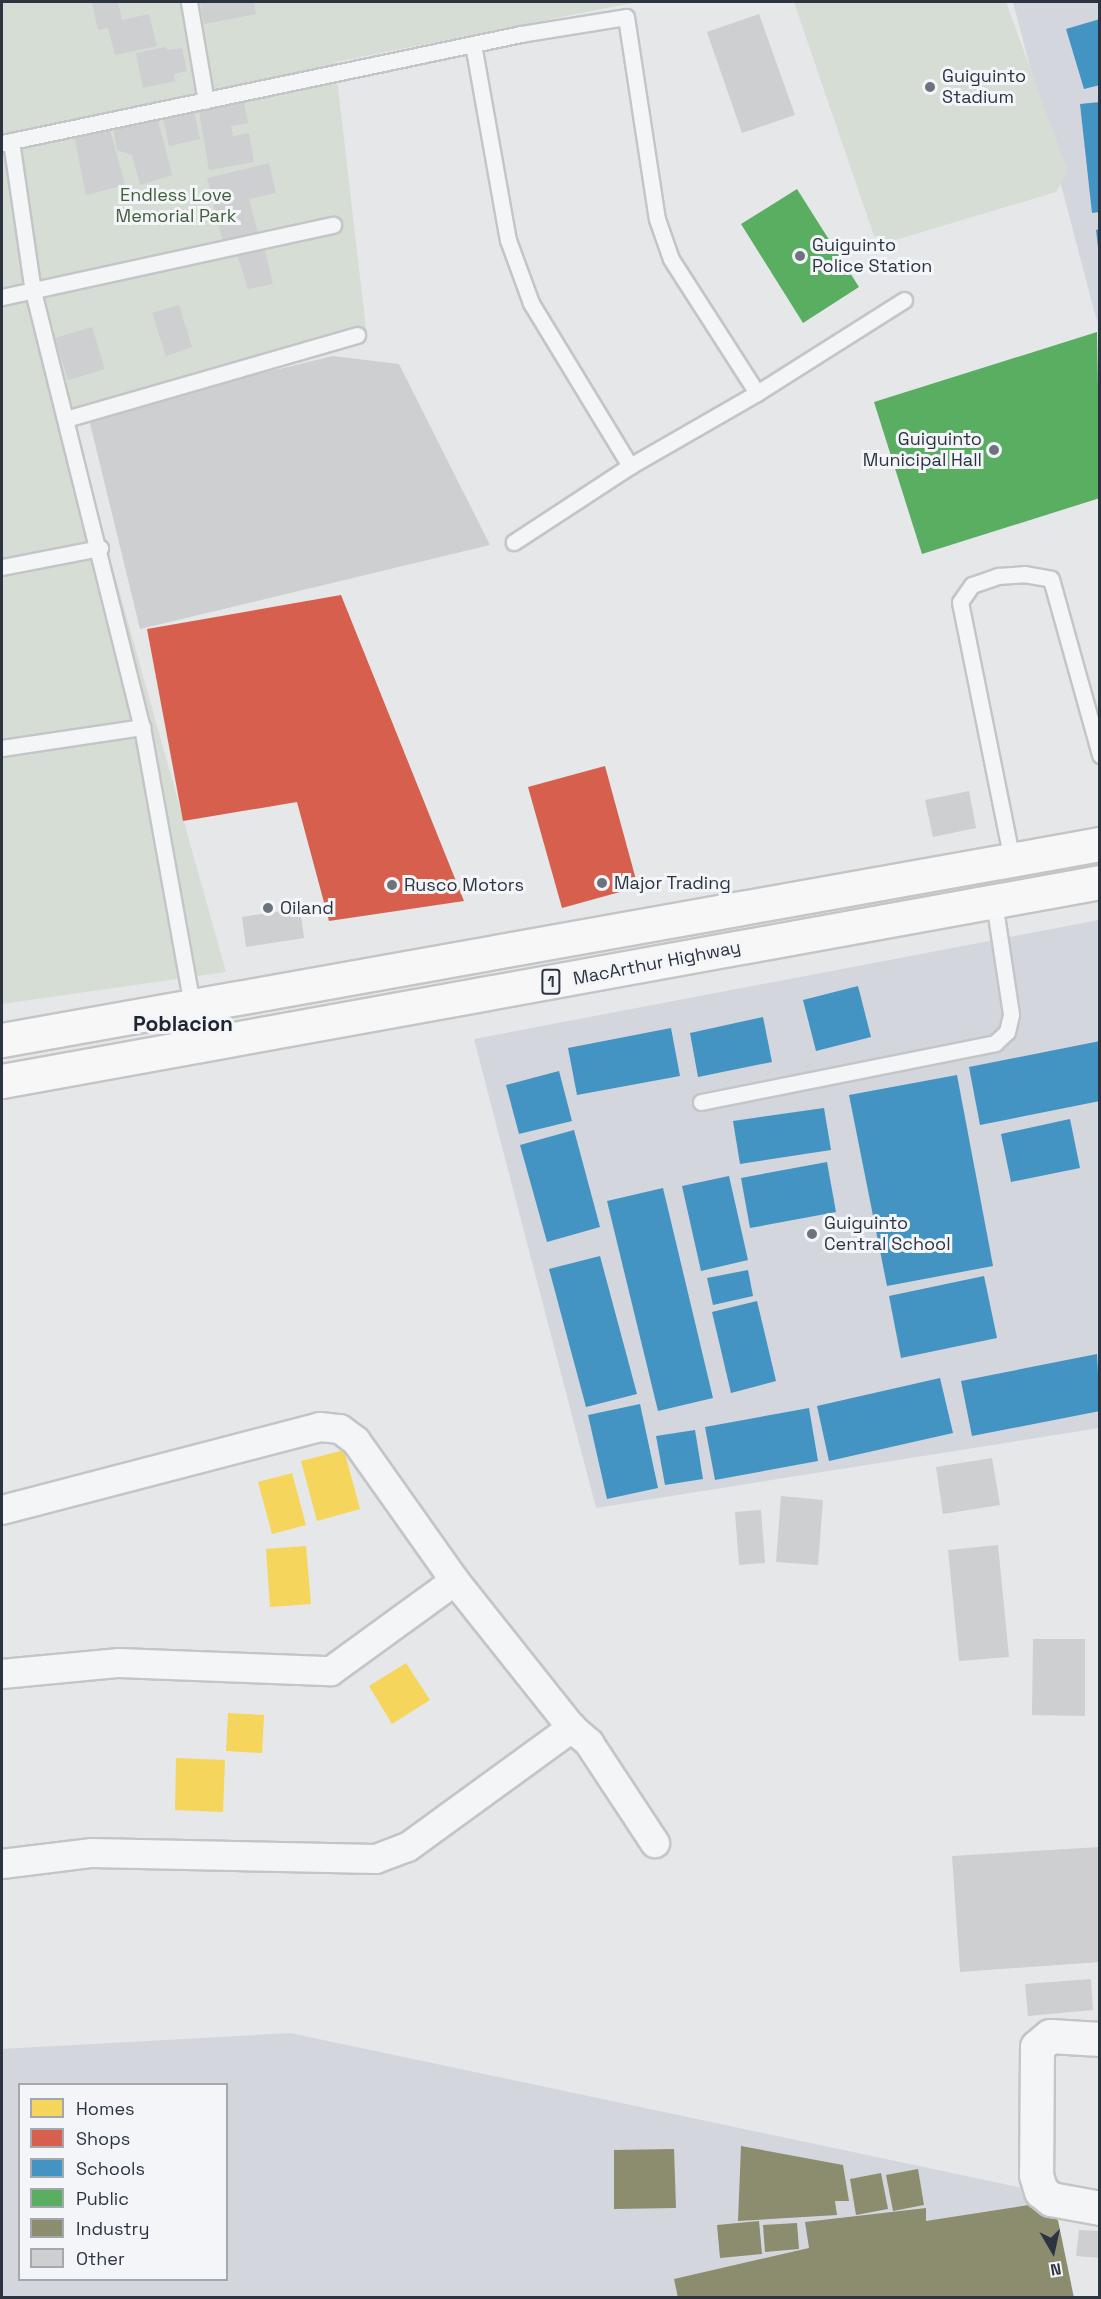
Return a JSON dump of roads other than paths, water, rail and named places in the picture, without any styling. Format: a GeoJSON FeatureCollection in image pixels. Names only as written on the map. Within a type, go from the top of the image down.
{"type":"FeatureCollection","features":[{"type":"Feature","properties":{"kind":"highway","name":"1"},"geometry":{"type":"LineString","coordinates":[[2,1040],[1100,844]]}},
{"type":"Feature","properties":{"kind":"highway","name":"MacArthur Highway"},"geometry":{"type":"LineString","coordinates":[[2,1081],[1100,882]]}},
{"type":"Feature","properties":{"kind":"street"},"geometry":{"type":"LineString","coordinates":[[2,1510],[320,1427],[340,1429],[356,1441],[455,1581],[572,1728],[604,1763],[655,1843]]}},
{"type":"Feature","properties":{"kind":"street"},"geometry":{"type":"LineString","coordinates":[[2,1674],[119,1663],[331,1671],[455,1581]]}},
{"type":"Feature","properties":{"kind":"street"},"geometry":{"type":"LineString","coordinates":[[2,1864],[92,1853],[376,1859],[408,1847],[572,1728]]}},
{"type":"Feature","properties":{"kind":"street"},"geometry":{"type":"LineString","coordinates":[[1100,2040],[1050,2036],[1038,2047],[1035,2175],[1041,2191],[1051,2199],[1100,2208]]}},
{"type":"Feature","properties":{"kind":"lane"},"geometry":{"type":"LineString","coordinates":[[189,2],[206,101]]}},
{"type":"Feature","properties":{"kind":"lane"},"geometry":{"type":"LineString","coordinates":[[192,1005],[142,727],[100,548],[33,291],[6,142],[473,44],[626,17],[657,219],[671,259],[757,393]]}},
{"type":"Feature","properties":{"kind":"lane"},"geometry":{"type":"LineString","coordinates":[[473,44],[508,240],[531,303],[630,466]]}},
{"type":"Feature","properties":{"kind":"lane"},"geometry":{"type":"LineString","coordinates":[[2,297],[333,225]]}},
{"type":"Feature","properties":{"kind":"lane"},"geometry":{"type":"LineString","coordinates":[[514,543],[630,466],[757,393],[904,300]]}},
{"type":"Feature","properties":{"kind":"lane"},"geometry":{"type":"LineString","coordinates":[[66,418],[357,335]]}},
{"type":"Feature","properties":{"kind":"lane"},"geometry":{"type":"LineString","coordinates":[[2,567],[100,548]]}},
{"type":"Feature","properties":{"kind":"lane"},"geometry":{"type":"LineString","coordinates":[[1012,860],[960,602],[972,585],[998,576],[1024,574],[1051,579],[1100,755]]}},
{"type":"Feature","properties":{"kind":"lane"},"geometry":{"type":"LineString","coordinates":[[2,748],[142,727]]}},
{"type":"Feature","properties":{"kind":"lane"},"geometry":{"type":"LineString","coordinates":[[700,1102],[995,1043],[1007,1032],[1011,1014],[994,901]]}},
{"type":"Feature","properties":{"kind":"place","name":"Guiguinto Stadium"},"geometry":{"type":"Point","coordinates":[930,87]}},
{"type":"Feature","properties":{"kind":"place","name":"Guiguinto Police Station"},"geometry":{"type":"Point","coordinates":[800,256]}},
{"type":"Feature","properties":{"kind":"place","name":"Guiguinto Municipal Hall"},"geometry":{"type":"Point","coordinates":[994,450]}},
{"type":"Feature","properties":{"kind":"place","name":"Major Trading"},"geometry":{"type":"Point","coordinates":[602,883]}},
{"type":"Feature","properties":{"kind":"place","name":"Rusco Motors"},"geometry":{"type":"Point","coordinates":[392,885]}},
{"type":"Feature","properties":{"kind":"place","name":"Oiland"},"geometry":{"type":"Point","coordinates":[268,908]}},
{"type":"Feature","properties":{"kind":"place","name":"Guiguinto Central School"},"geometry":{"type":"Point","coordinates":[812,1234]}},
{"type":"Feature","properties":{"kind":"district","name":"Poblacion"},"geometry":{"type":"Point","coordinates":[183,1024]}},
{"type":"Feature","properties":{"kind":"park label","name":"Endless Love Memorial Park"},"geometry":{"type":"Point","coordinates":[176,206]}}]}
